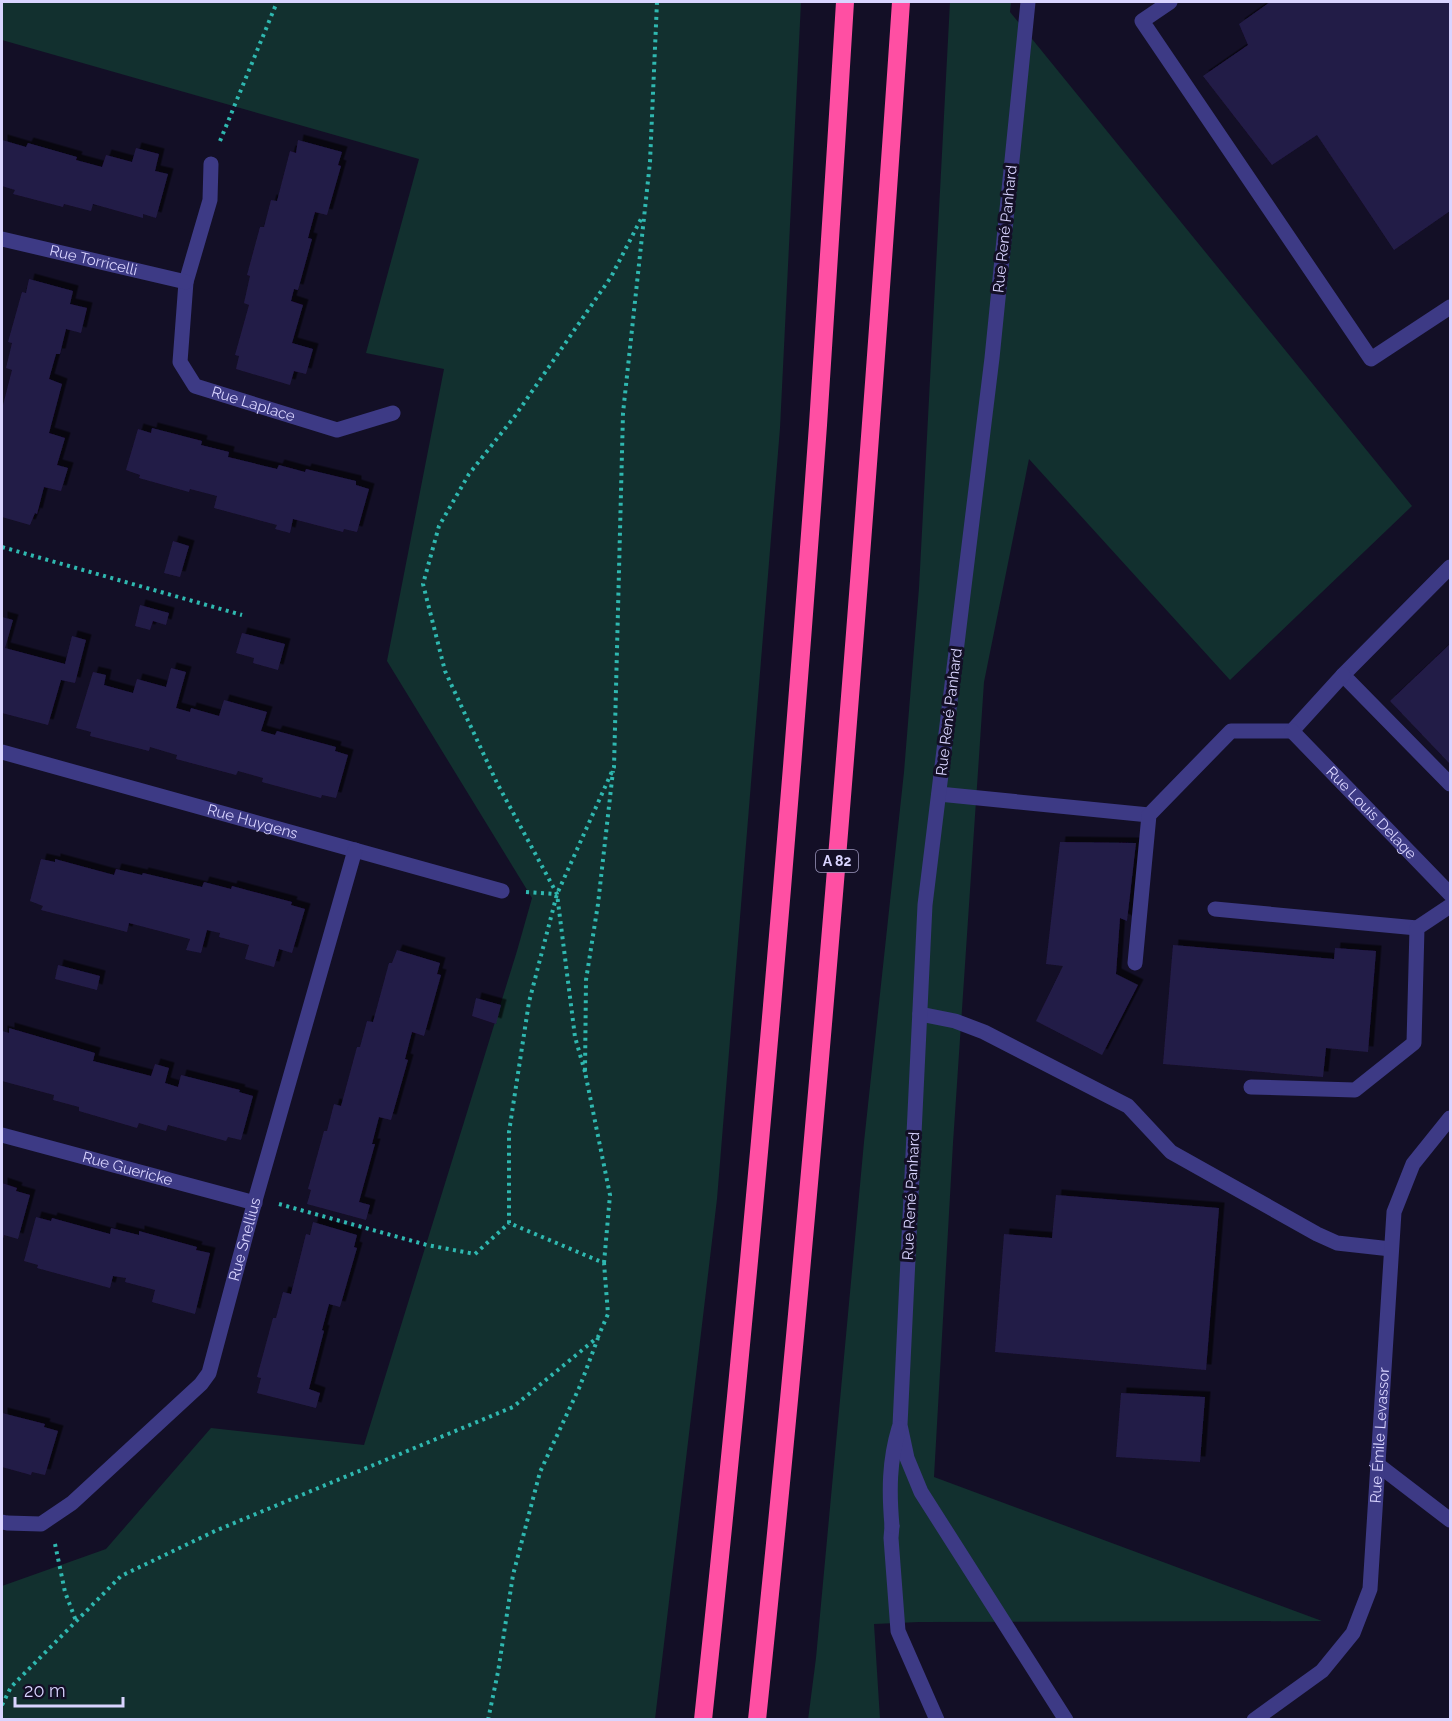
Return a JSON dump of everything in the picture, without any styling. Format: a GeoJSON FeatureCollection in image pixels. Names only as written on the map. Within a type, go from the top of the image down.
{"type":"FeatureCollection","features":[{"type":"Feature","properties":{"kind":"highway"},"geometry":{"type":"LineString","coordinates":[[703,1719],[761,1120],[783,864],[818,425],[845,2]]}},
{"type":"Feature","properties":{"kind":"highway","name":"A 82"},"geometry":{"type":"LineString","coordinates":[[757,1719],[812,1163],[848,738],[901,2]]}},
{"type":"Feature","properties":{"kind":"street","name":"Rue René Panhard"},"geometry":{"type":"LineString","coordinates":[[937,1719],[898,1631],[889,1492],[893,1449],[900,1425],[925,905],[992,358],[1028,2]]}},
{"type":"Feature","properties":{"kind":"street"},"geometry":{"type":"LineString","coordinates":[[1170,2],[1143,21],[1371,359],[1450,307]]}},
{"type":"Feature","properties":{"kind":"street","name":"Rue Laplace"},"geometry":{"type":"LineString","coordinates":[[211,164],[210,200],[186,282],[180,362],[195,386],[337,430],[393,413]]}},
{"type":"Feature","properties":{"kind":"street","name":"Rue Torricelli"},"geometry":{"type":"LineString","coordinates":[[2,239],[186,282]]}},
{"type":"Feature","properties":{"kind":"street"},"geometry":{"type":"LineString","coordinates":[[1135,963],[1149,815],[1231,731],[1292,731],[1343,675],[1450,567]]}},
{"type":"Feature","properties":{"kind":"street"},"geometry":{"type":"LineString","coordinates":[[1343,675],[1450,784]]}},
{"type":"Feature","properties":{"kind":"street","name":"Rue Louis Delage"},"geometry":{"type":"LineString","coordinates":[[1292,731],[1450,894]]}},
{"type":"Feature","properties":{"kind":"street","name":"Rue Huygens"},"geometry":{"type":"LineString","coordinates":[[2,752],[502,891]]}},
{"type":"Feature","properties":{"kind":"street"},"geometry":{"type":"LineString","coordinates":[[939,794],[1149,815]]}},
{"type":"Feature","properties":{"kind":"street","name":"Rue Snellius"},"geometry":{"type":"LineString","coordinates":[[2,1522],[41,1524],[72,1503],[201,1384],[209,1373],[255,1200],[356,850]]}},
{"type":"Feature","properties":{"kind":"street"},"geometry":{"type":"LineString","coordinates":[[1215,909],[1418,928],[1450,906]]}},
{"type":"Feature","properties":{"kind":"street"},"geometry":{"type":"LineString","coordinates":[[1251,1087],[1355,1090],[1414,1043],[1418,928]]}},
{"type":"Feature","properties":{"kind":"street"},"geometry":{"type":"LineString","coordinates":[[920,1014],[955,1021],[984,1032],[1128,1106],[1171,1152],[1317,1234],[1337,1243],[1391,1249]]}},
{"type":"Feature","properties":{"kind":"street","name":"Rue Émile Levassor"},"geometry":{"type":"LineString","coordinates":[[1254,1719],[1322,1671],[1353,1633],[1370,1588],[1394,1212],[1413,1164],[1450,1118]]}},
{"type":"Feature","properties":{"kind":"street","name":"Rue Guericke"},"geometry":{"type":"LineString","coordinates":[[2,1135],[255,1200]]}},
{"type":"Feature","properties":{"kind":"street","name":"Rue René Panhard"},"geometry":{"type":"LineString","coordinates":[[900,1425],[907,1458],[921,1492],[1066,1719]]}},
{"type":"Feature","properties":{"kind":"street"},"geometry":{"type":"LineString","coordinates":[[1377,1464],[1450,1520]]}},
{"type":"Feature","properties":{"kind":"path"},"geometry":{"type":"LineString","coordinates":[[211,164],[277,2]]}},
{"type":"Feature","properties":{"kind":"path"},"geometry":{"type":"LineString","coordinates":[[585,1072],[585,980],[598,904],[614,767],[623,413],[650,162],[657,2]]}},
{"type":"Feature","properties":{"kind":"path"},"geometry":{"type":"LineString","coordinates":[[488,1719],[498,1672],[513,1575],[540,1472],[580,1386],[608,1314],[603,1263],[610,1195],[585,1072],[575,1036],[557,894],[497,783],[445,671],[423,584],[439,526],[469,474],[515,416],[611,278],[644,214]]}},
{"type":"Feature","properties":{"kind":"path"},"geometry":{"type":"LineString","coordinates":[[2,547],[242,615]]}},
{"type":"Feature","properties":{"kind":"path"},"geometry":{"type":"LineString","coordinates":[[255,1200],[428,1245],[475,1254],[509,1223],[509,1132],[529,1002],[557,894],[614,767]]}},
{"type":"Feature","properties":{"kind":"path"},"geometry":{"type":"LineString","coordinates":[[509,1223],[603,1263]]}},
{"type":"Feature","properties":{"kind":"path"},"geometry":{"type":"LineString","coordinates":[[2,1705],[11,1687],[122,1576],[215,1531],[513,1407],[598,1337]]}},
{"type":"Feature","properties":{"kind":"path"},"geometry":{"type":"LineString","coordinates":[[47,1520],[58,1553],[65,1592],[76,1621]]}},
{"type":"Feature","properties":{"kind":"green space"},"geometry":{"type":"Polygon","coordinates":[[[2,2],[801,2],[780,428],[717,1199],[655,1719],[2,1719],[2,1586],[106,1549],[211,1428],[364,1445],[532,898],[387,661],[444,369],[366,353],[419,159],[2,40],[2,2]]]}},
{"type":"Feature","properties":{"kind":"green space"},"geometry":{"type":"Polygon","coordinates":[[[950,2],[1011,2],[1010,12],[1412,506],[1230,680],[1029,459],[984,682],[953,1143],[934,1477],[1322,1621],[874,1624],[880,1719],[808,1720],[816,1658],[864,1142],[904,772],[919,588],[950,2]]]}},
{"type":"Feature","properties":{"kind":"building"},"geometry":{"type":"Polygon","coordinates":[[[1270,2],[1450,2],[1450,211],[1394,250],[1317,135],[1272,165],[1203,76],[1248,45],[1239,24],[1270,2]]]}},
{"type":"Feature","properties":{"kind":"building"},"geometry":{"type":"Polygon","coordinates":[[[2,140],[26,147],[28,143],[102,167],[106,155],[132,162],[136,148],[159,154],[155,171],[168,174],[156,218],[143,214],[143,218],[93,204],[91,211],[64,204],[63,207],[13,194],[15,190],[2,186],[2,140]]]}},
{"type":"Feature","properties":{"kind":"building"},"geometry":{"type":"Polygon","coordinates":[[[298,140],[342,152],[338,165],[341,166],[327,215],[315,212],[308,238],[312,239],[298,290],[294,289],[291,301],[303,305],[292,343],[313,349],[306,374],[294,371],[290,385],[236,369],[239,356],[235,355],[249,305],[244,303],[250,276],[247,275],[260,227],[264,227],[271,200],[277,201],[290,151],[296,153],[298,140]]]}},
{"type":"Feature","properties":{"kind":"building"},"geometry":{"type":"Polygon","coordinates":[[[29,279],[73,291],[70,304],[87,308],[81,333],[66,329],[60,354],[56,354],[49,379],[62,384],[49,433],[65,438],[57,465],[68,468],[61,491],[44,487],[37,514],[35,513],[30,525],[2,517],[2,409],[12,370],[6,368],[12,343],[8,342],[22,292],[26,293],[29,279]]]}},
{"type":"Feature","properties":{"kind":"building"},"geometry":{"type":"Polygon","coordinates":[[[152,428],[202,441],[201,445],[229,452],[228,457],[277,469],[279,465],[305,472],[306,469],[356,481],[356,485],[369,489],[357,532],[344,529],[343,532],[293,519],[290,533],[275,529],[277,525],[214,508],[217,496],[190,489],[189,492],[139,478],[140,475],[126,470],[138,429],[151,433],[152,428]]]}},
{"type":"Feature","properties":{"kind":"building"},"geometry":{"type":"Polygon","coordinates":[[[173,541],[189,546],[180,577],[164,573],[173,541]]]}},
{"type":"Feature","properties":{"kind":"building"},"geometry":{"type":"Polygon","coordinates":[[[140,605],[169,613],[166,625],[153,621],[150,630],[135,626],[140,605]]]}},
{"type":"Feature","properties":{"kind":"building"},"geometry":{"type":"Polygon","coordinates":[[[2,617],[13,620],[5,648],[65,664],[72,636],[86,640],[75,683],[61,680],[48,725],[2,713],[2,617]]]}},
{"type":"Feature","properties":{"kind":"building"},"geometry":{"type":"Polygon","coordinates":[[[242,633],[285,644],[278,670],[253,663],[254,658],[236,653],[242,633]]]}},
{"type":"Feature","properties":{"kind":"building"},"geometry":{"type":"Polygon","coordinates":[[[1450,644],[1450,764],[1390,701],[1450,644]]]}},
{"type":"Feature","properties":{"kind":"building"},"geometry":{"type":"Polygon","coordinates":[[[171,668],[186,672],[176,708],[190,712],[191,708],[219,716],[224,700],[267,712],[261,731],[275,735],[277,731],[336,747],[335,751],[348,755],[336,798],[322,795],[321,798],[262,782],[263,778],[238,771],[236,775],[176,759],[177,755],[150,747],[149,751],[90,736],[91,732],[76,728],[93,672],[106,675],[104,685],[133,693],[137,679],[166,687],[171,668]]]}},
{"type":"Feature","properties":{"kind":"building"},"geometry":{"type":"Polygon","coordinates":[[[1060,842],[1136,843],[1127,921],[1120,918],[1116,974],[1138,985],[1102,1055],[1036,1021],[1063,966],[1046,964],[1060,842]]]}},
{"type":"Feature","properties":{"kind":"building"},"geometry":{"type":"Polygon","coordinates":[[[41,859],[55,862],[55,859],[114,875],[116,869],[202,887],[204,882],[231,889],[232,886],[292,902],[291,905],[305,909],[292,953],[279,949],[274,967],[245,959],[249,945],[219,937],[220,933],[207,930],[201,953],[186,950],[190,939],[129,923],[127,932],[41,910],[43,906],[30,901],[41,859]]]}},
{"type":"Feature","properties":{"kind":"building"},"geometry":{"type":"Polygon","coordinates":[[[1173,945],[1334,959],[1335,948],[1376,951],[1368,1052],[1326,1048],[1323,1077],[1163,1064],[1173,945]]]}},
{"type":"Feature","properties":{"kind":"building"},"geometry":{"type":"Polygon","coordinates":[[[397,950],[440,963],[437,974],[441,975],[424,1036],[412,1032],[405,1059],[408,1060],[391,1120],[379,1117],[372,1144],[375,1144],[359,1202],[370,1205],[366,1220],[307,1204],[311,1190],[308,1189],[334,1104],[341,1106],[357,1047],[360,1047],[367,1021],[373,1022],[389,963],[392,963],[397,950]]]}},
{"type":"Feature","properties":{"kind":"building"},"geometry":{"type":"Polygon","coordinates":[[[58,965],[100,976],[97,990],[55,979],[58,965]]]}},
{"type":"Feature","properties":{"kind":"building"},"geometry":{"type":"Polygon","coordinates":[[[476,998],[501,1005],[496,1024],[472,1016],[476,998]]]}},
{"type":"Feature","properties":{"kind":"building"},"geometry":{"type":"Polygon","coordinates":[[[9,1028],[95,1053],[93,1061],[151,1076],[155,1064],[169,1068],[165,1083],[178,1087],[181,1075],[240,1090],[239,1092],[253,1096],[241,1140],[228,1137],[226,1141],[168,1125],[166,1131],[139,1123],[137,1128],[79,1111],[79,1107],[53,1100],[54,1095],[2,1081],[2,1031],[9,1033],[9,1028]]]}},
{"type":"Feature","properties":{"kind":"building"},"geometry":{"type":"Polygon","coordinates":[[[2,1183],[17,1188],[16,1191],[30,1195],[18,1239],[4,1235],[2,1243],[2,1183]]]}},
{"type":"Feature","properties":{"kind":"building"},"geometry":{"type":"Polygon","coordinates":[[[1056,1195],[1219,1208],[1206,1370],[995,1352],[1004,1234],[1052,1238],[1056,1195]]]}},
{"type":"Feature","properties":{"kind":"building"},"geometry":{"type":"Polygon","coordinates":[[[36,1217],[51,1221],[52,1218],[110,1234],[111,1228],[139,1235],[139,1231],[197,1247],[196,1250],[210,1253],[195,1314],[152,1302],[155,1290],[125,1282],[126,1278],[113,1276],[110,1288],[37,1268],[38,1265],[24,1261],[36,1217]]]}},
{"type":"Feature","properties":{"kind":"building"},"geometry":{"type":"Polygon","coordinates":[[[313,1222],[357,1235],[354,1247],[357,1248],[340,1307],[329,1304],[322,1330],[324,1331],[309,1389],[320,1393],[316,1408],[257,1393],[261,1378],[257,1377],[273,1318],[276,1318],[283,1292],[291,1294],[306,1234],[310,1235],[313,1222]]]}},
{"type":"Feature","properties":{"kind":"building"},"geometry":{"type":"Polygon","coordinates":[[[1121,1393],[1205,1397],[1200,1462],[1116,1457],[1121,1393]]]}},
{"type":"Feature","properties":{"kind":"building"},"geometry":{"type":"Polygon","coordinates":[[[2,1413],[45,1424],[44,1427],[58,1431],[45,1475],[32,1472],[31,1475],[2,1467],[2,1413]]]}}]}
